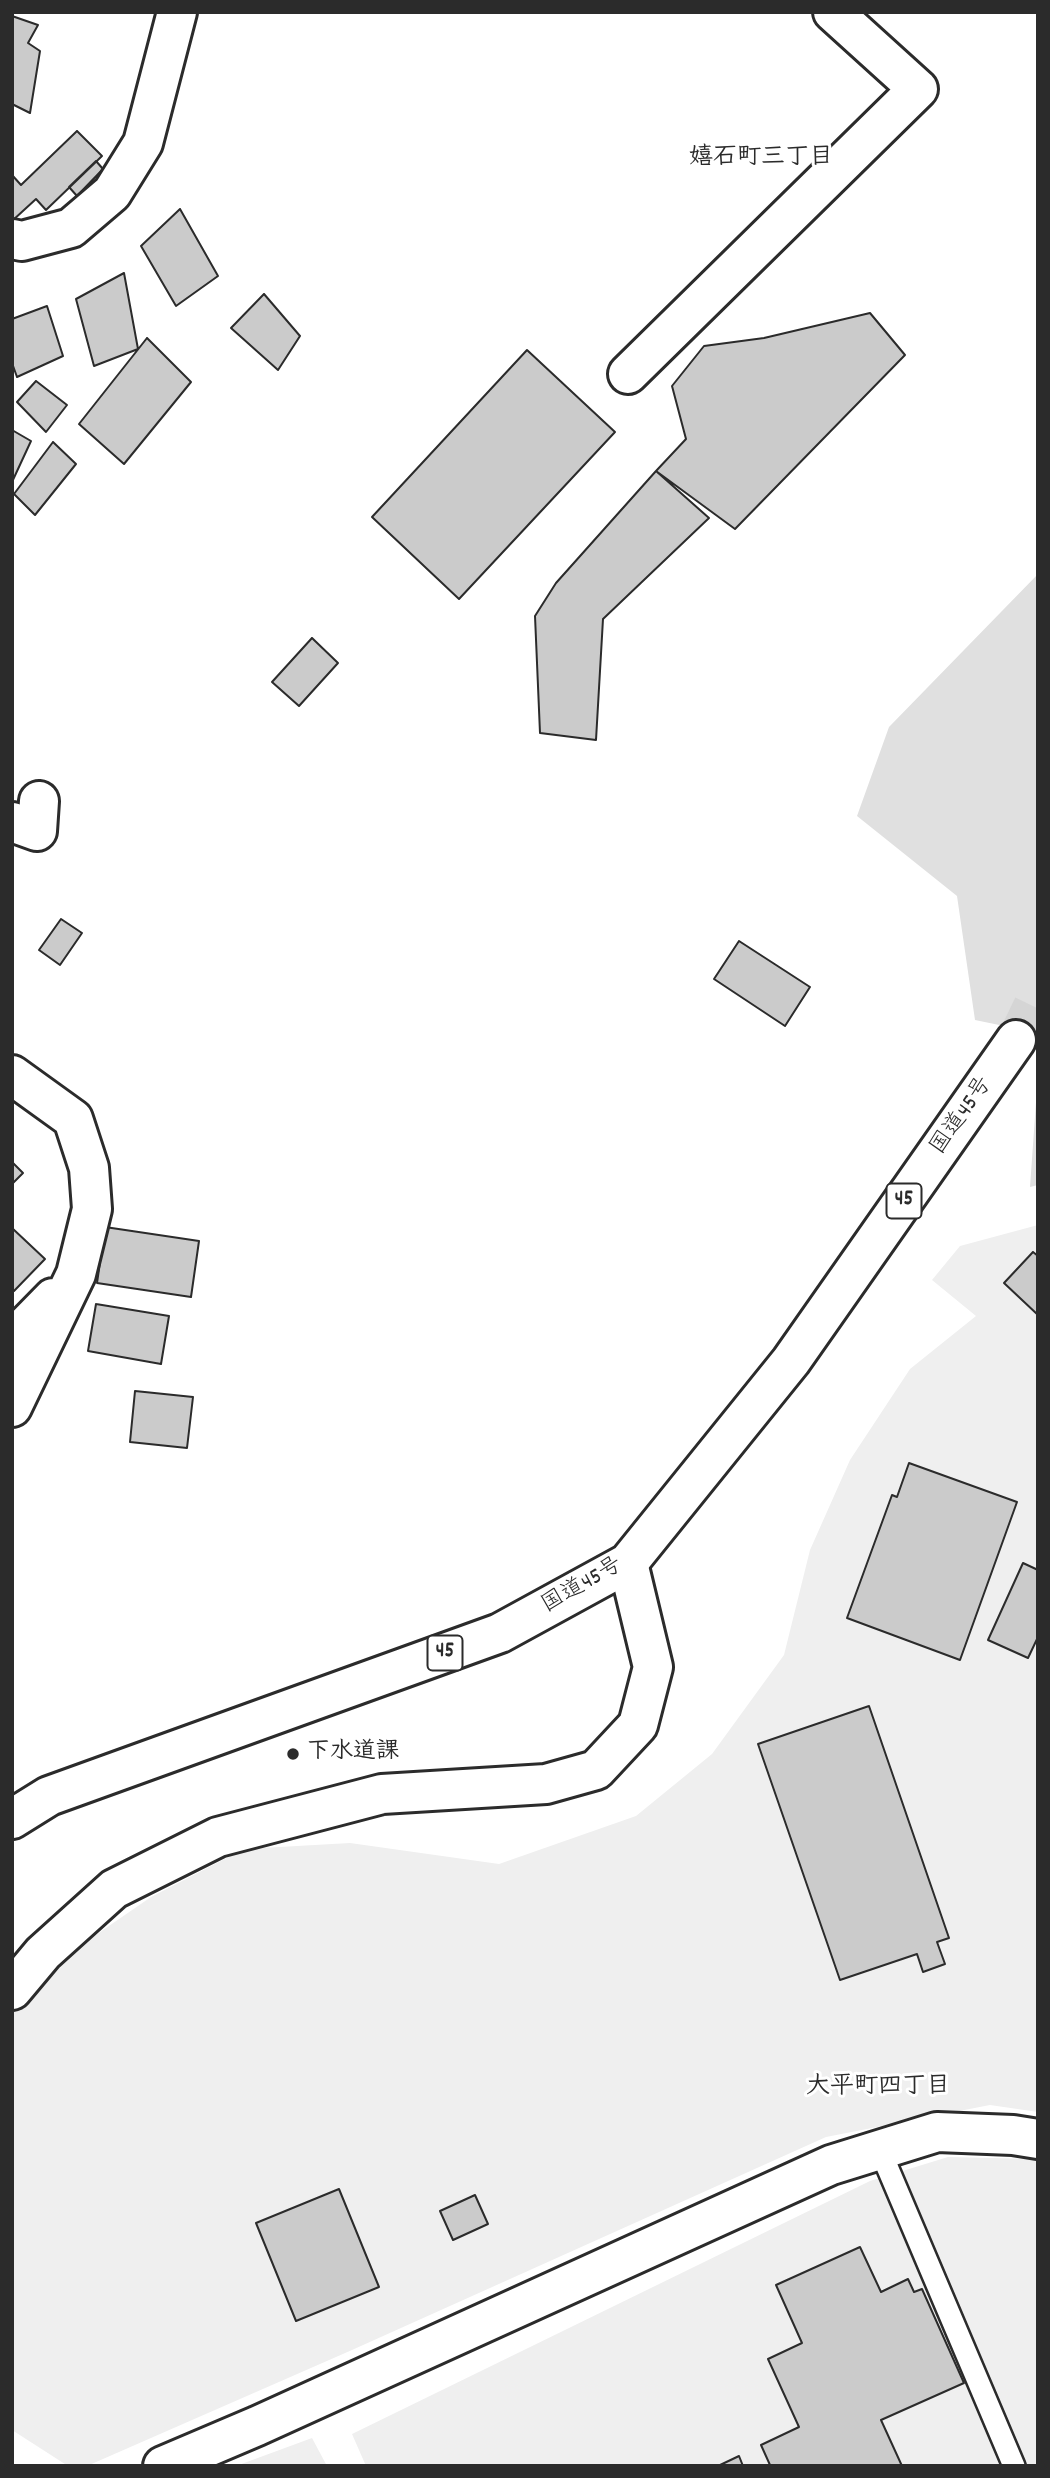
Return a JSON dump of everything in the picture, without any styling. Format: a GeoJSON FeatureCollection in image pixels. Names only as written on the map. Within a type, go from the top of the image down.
{"type":"FeatureCollection","features":[{"type":"Feature","properties":{"kind":"main road"},"geometry":{"type":"LineString","coordinates":[[12,239],[22,241],[71,228],[112,193],[143,143],[177,12]]}},
{"type":"Feature","properties":{"kind":"main road"},"geometry":{"type":"LineString","coordinates":[[628,374],[918,89],[833,12]]}},
{"type":"Feature","properties":{"kind":"main road","name":"国道45号"},"geometry":{"type":"LineString","coordinates":[[12,1819],[49,1796],[499,1633],[628,1563],[791,1361],[1016,1040]]}},
{"type":"Feature","properties":{"kind":"main road"},"geometry":{"type":"LineString","coordinates":[[12,1075],[73,1119],[89,1168],[92,1209],[76,1274],[12,1407]]}},
{"type":"Feature","properties":{"kind":"main road"},"geometry":{"type":"LineString","coordinates":[[12,1340],[76,1274]]}},
{"type":"Feature","properties":{"kind":"main road"},"geometry":{"type":"LineString","coordinates":[[12,1990],[43,1953],[114,1889],[218,1837],[382,1794],[546,1784],[596,1770],[639,1725],[653,1667],[628,1563]]}},
{"type":"Feature","properties":{"kind":"main road"},"geometry":{"type":"LineString","coordinates":[[163,2466],[257,2426],[831,2165],[937,2132],[1013,2135],[1038,2139]]}},
{"type":"Feature","properties":{"kind":"lane"},"geometry":{"type":"LineString","coordinates":[[880,2150],[1014,2466]]}},
{"type":"Feature","properties":{"kind":"shaded area"},"geometry":{"type":"Polygon","coordinates":[[[1038,574],[1038,1033],[975,1020],[957,896],[857,816],[889,727],[1038,574]]]}},
{"type":"Feature","properties":{"kind":"shaded area"},"geometry":{"type":"Polygon","coordinates":[[[1038,1074],[1038,1185],[1030,1187],[1038,1074]]]}},
{"type":"Feature","properties":{"kind":"shaded area"},"geometry":{"type":"Polygon","coordinates":[[[1038,1225],[1038,2112],[990,2105],[826,2137],[87,2466],[68,2466],[12,2430],[12,2013],[74,1950],[151,1897],[244,1849],[350,1843],[499,1864],[636,1816],[712,1754],[784,1655],[810,1550],[850,1460],[910,1369],[976,1316],[932,1280],[960,1246],[1038,1225]]]}},
{"type":"Feature","properties":{"kind":"shaded area"},"geometry":{"type":"Polygon","coordinates":[[[948,2157],[1038,2159],[1038,2466],[366,2466],[352,2434],[870,2181],[948,2157]]]}},
{"type":"Feature","properties":{"kind":"shaded area"},"geometry":{"type":"Polygon","coordinates":[[[312,2438],[327,2466],[236,2466],[312,2438]]]}},
{"type":"Feature","properties":{"kind":"building"},"geometry":{"type":"Polygon","coordinates":[[[12,16],[38,25],[28,43],[40,51],[30,113],[12,104],[12,16]]]}},
{"type":"Feature","properties":{"kind":"building"},"geometry":{"type":"Polygon","coordinates":[[[77,131],[102,156],[46,210],[36,199],[12,221],[12,175],[21,185],[77,131]]]}},
{"type":"Feature","properties":{"kind":"building"},"geometry":{"type":"Polygon","coordinates":[[[96,161],[103,169],[77,196],[69,187],[96,161]]]}},
{"type":"Feature","properties":{"kind":"building"},"geometry":{"type":"Polygon","coordinates":[[[180,209],[218,276],[176,306],[141,246],[180,209]]]}},
{"type":"Feature","properties":{"kind":"building"},"geometry":{"type":"Polygon","coordinates":[[[124,273],[138,349],[94,366],[76,299],[124,273]]]}},
{"type":"Feature","properties":{"kind":"building"},"geometry":{"type":"Polygon","coordinates":[[[264,294],[300,336],[278,370],[231,328],[264,294]]]}},
{"type":"Feature","properties":{"kind":"building"},"geometry":{"type":"Polygon","coordinates":[[[47,306],[63,356],[17,377],[12,363],[12,319],[47,306]]]}},
{"type":"Feature","properties":{"kind":"building"},"geometry":{"type":"Polygon","coordinates":[[[870,313],[905,355],[735,529],[656,471],[686,439],[672,386],[704,346],[764,338],[870,313]]]}},
{"type":"Feature","properties":{"kind":"building"},"geometry":{"type":"Polygon","coordinates":[[[147,338],[191,382],[124,464],[79,424],[147,338]]]}},
{"type":"Feature","properties":{"kind":"building"},"geometry":{"type":"Polygon","coordinates":[[[527,350],[615,432],[459,599],[372,517],[527,350]]]}},
{"type":"Feature","properties":{"kind":"building"},"geometry":{"type":"Polygon","coordinates":[[[36,381],[67,405],[46,432],[17,402],[36,381]]]}},
{"type":"Feature","properties":{"kind":"building"},"geometry":{"type":"Polygon","coordinates":[[[12,430],[31,441],[12,482],[12,430]]]}},
{"type":"Feature","properties":{"kind":"building"},"geometry":{"type":"Polygon","coordinates":[[[53,442],[76,464],[35,515],[14,494],[53,442]]]}},
{"type":"Feature","properties":{"kind":"building"},"geometry":{"type":"Polygon","coordinates":[[[656,471],[709,518],[603,619],[596,740],[540,733],[535,616],[556,583],[656,471]]]}},
{"type":"Feature","properties":{"kind":"building"},"geometry":{"type":"Polygon","coordinates":[[[312,638],[338,663],[299,706],[272,682],[312,638]]]}},
{"type":"Feature","properties":{"kind":"building"},"geometry":{"type":"Polygon","coordinates":[[[61,919],[82,933],[60,965],[39,950],[61,919]]]}},
{"type":"Feature","properties":{"kind":"building"},"geometry":{"type":"Polygon","coordinates":[[[739,941],[810,987],[785,1026],[714,979],[739,941]]]}},
{"type":"Feature","properties":{"kind":"building"},"geometry":{"type":"Polygon","coordinates":[[[12,1162],[23,1173],[12,1184],[12,1162]]]}},
{"type":"Feature","properties":{"kind":"building"},"geometry":{"type":"Polygon","coordinates":[[[105,1227],[199,1241],[191,1297],[97,1283],[105,1227]]]}},
{"type":"Feature","properties":{"kind":"building"},"geometry":{"type":"Polygon","coordinates":[[[12,1228],[45,1259],[14,1291],[12,1289],[12,1228]]]}},
{"type":"Feature","properties":{"kind":"building"},"geometry":{"type":"Polygon","coordinates":[[[1033,1252],[1038,1256],[1038,1315],[1004,1283],[1033,1252]]]}},
{"type":"Feature","properties":{"kind":"building"},"geometry":{"type":"Polygon","coordinates":[[[96,1304],[169,1316],[161,1364],[88,1351],[96,1304]]]}},
{"type":"Feature","properties":{"kind":"building"},"geometry":{"type":"Polygon","coordinates":[[[135,1391],[193,1397],[187,1448],[130,1442],[135,1391]]]}},
{"type":"Feature","properties":{"kind":"building"},"geometry":{"type":"Polygon","coordinates":[[[909,1463],[1017,1502],[960,1660],[847,1618],[892,1495],[897,1497],[909,1463]]]}},
{"type":"Feature","properties":{"kind":"building"},"geometry":{"type":"Polygon","coordinates":[[[1023,1563],[1038,1570],[1038,1637],[1028,1658],[988,1640],[1023,1563]]]}},
{"type":"Feature","properties":{"kind":"building"},"geometry":{"type":"Polygon","coordinates":[[[869,1706],[949,1938],[937,1942],[945,1964],[923,1972],[917,1954],[840,1980],[758,1744],[869,1706]]]}},
{"type":"Feature","properties":{"kind":"building"},"geometry":{"type":"Polygon","coordinates":[[[339,2189],[379,2287],[296,2321],[256,2223],[339,2189]]]}},
{"type":"Feature","properties":{"kind":"building"},"geometry":{"type":"Polygon","coordinates":[[[475,2195],[488,2224],[453,2240],[440,2211],[475,2195]]]}},
{"type":"Feature","properties":{"kind":"building"},"geometry":{"type":"Polygon","coordinates":[[[860,2247],[881,2292],[908,2279],[914,2292],[922,2289],[964,2383],[881,2420],[902,2466],[767,2466],[770,2465],[761,2445],[799,2427],[768,2359],[802,2343],[776,2285],[860,2247]]]}},
{"type":"Feature","properties":{"kind":"building"},"geometry":{"type":"Polygon","coordinates":[[[739,2456],[743,2466],[718,2466],[739,2456]]]}},
{"type":"Feature","properties":{"kind":"tunnel"},"geometry":{"type":"LineString","coordinates":[[1016,1040],[1038,994]]}},
{"type":"Feature","properties":{"kind":"place","name":"下水道課"},"geometry":{"type":"Point","coordinates":[293,1754]}},
{"type":"Feature","properties":{"kind":"district","name":"嬉石町三丁目"},"geometry":{"type":"Point","coordinates":[761,160]}},
{"type":"Feature","properties":{"kind":"district","name":"大平町四丁目"},"geometry":{"type":"Point","coordinates":[878,2089]}}]}
